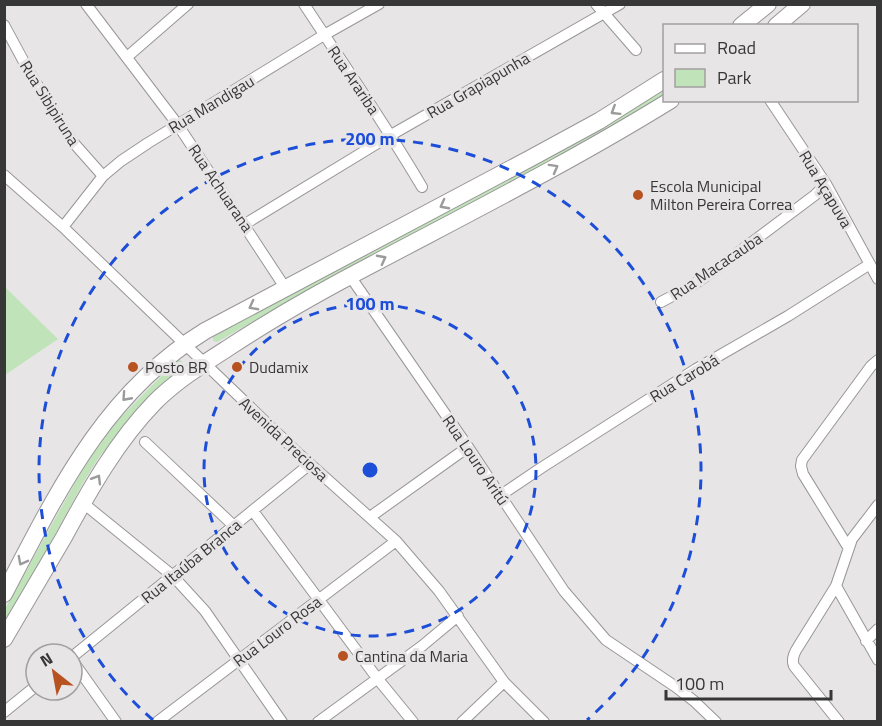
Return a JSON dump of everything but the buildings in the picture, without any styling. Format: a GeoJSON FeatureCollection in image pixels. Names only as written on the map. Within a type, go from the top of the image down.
{"type":"FeatureCollection","features":[{"type":"Feature","properties":{"kind":"main road"},"geometry":{"type":"LineString","coordinates":[[743,24],[768,4]]}},
{"type":"Feature","properties":{"kind":"main road"},"geometry":{"type":"LineString","coordinates":[[778,24],[802,4]]}},
{"type":"Feature","properties":{"kind":"main road"},"geometry":{"type":"LineString","coordinates":[[4,594],[76,462],[92,439],[108,417],[135,388],[159,364],[184,344],[599,121],[663,81]]}},
{"type":"Feature","properties":{"kind":"main road"},"geometry":{"type":"LineString","coordinates":[[4,639],[113,453],[156,401],[178,382],[257,329],[350,276],[531,181],[623,130],[668,102]]}},
{"type":"Feature","properties":{"kind":"street"},"geometry":{"type":"LineString","coordinates":[[127,57],[188,4]]}},
{"type":"Feature","properties":{"kind":"street","name":"Rua Arariba"},"geometry":{"type":"LineString","coordinates":[[303,4],[392,135],[422,187]]}},
{"type":"Feature","properties":{"kind":"street","name":"Rua Mandigau"},"geometry":{"type":"LineString","coordinates":[[63,227],[103,176],[121,161],[324,35],[379,4]]}},
{"type":"Feature","properties":{"kind":"street","name":"Rua Grapiapunha"},"geometry":{"type":"LineString","coordinates":[[245,224],[600,9],[620,4]]}},
{"type":"Feature","properties":{"kind":"street","name":"Rua Achuarana"},"geometry":{"type":"LineString","coordinates":[[89,6],[178,125],[286,289]]}},
{"type":"Feature","properties":{"kind":"street"},"geometry":{"type":"LineString","coordinates":[[600,9],[636,50]]}},
{"type":"Feature","properties":{"kind":"street","name":"Rua Sibipiruna"},"geometry":{"type":"LineString","coordinates":[[4,25],[31,75],[72,141],[103,176]]}},
{"type":"Feature","properties":{"kind":"street","name":"Rua Açapuva"},"geometry":{"type":"LineString","coordinates":[[771,102],[826,184],[878,279]]}},
{"type":"Feature","properties":{"kind":"street","name":"Avenida Preciosa"},"geometry":{"type":"LineString","coordinates":[[4,175],[63,227],[310,464],[396,541],[439,591],[504,682],[544,722]]}},
{"type":"Feature","properties":{"kind":"street","name":"Rua Macacauba"},"geometry":{"type":"LineString","coordinates":[[661,302],[693,285],[719,267],[815,195],[826,184]]}},
{"type":"Feature","properties":{"kind":"street","name":"Rua Carobá"},"geometry":{"type":"LineString","coordinates":[[501,495],[696,369],[788,316],[870,264]]}},
{"type":"Feature","properties":{"kind":"street","name":"Rua Louro Aritú"},"geometry":{"type":"LineString","coordinates":[[350,276],[501,495],[564,591],[606,640],[676,687],[716,722]]}},
{"type":"Feature","properties":{"kind":"street"},"geometry":{"type":"LineString","coordinates":[[848,547],[803,474],[801,466],[809,449],[871,366],[878,360]]}},
{"type":"Feature","properties":{"kind":"street"},"geometry":{"type":"LineString","coordinates":[[145,442],[234,526]]}},
{"type":"Feature","properties":{"kind":"street"},"geometry":{"type":"LineString","coordinates":[[370,517],[468,447]]}},
{"type":"Feature","properties":{"kind":"street","name":"Rua Itaúba Branca"},"geometry":{"type":"LineString","coordinates":[[84,649],[310,464]]}},
{"type":"Feature","properties":{"kind":"street"},"geometry":{"type":"LineString","coordinates":[[83,503],[172,576],[205,611],[282,722]]}},
{"type":"Feature","properties":{"kind":"street"},"geometry":{"type":"LineString","coordinates":[[839,722],[794,666],[793,659],[798,646],[836,586],[848,547],[856,532],[878,505]]}},
{"type":"Feature","properties":{"kind":"street"},"geometry":{"type":"LineString","coordinates":[[253,511],[377,678],[413,722]]}},
{"type":"Feature","properties":{"kind":"street","name":"Rua Louro Rosa"},"geometry":{"type":"LineString","coordinates":[[157,722],[396,541]]}},
{"type":"Feature","properties":{"kind":"street"},"geometry":{"type":"LineString","coordinates":[[836,586],[878,660]]}},
{"type":"Feature","properties":{"kind":"street"},"geometry":{"type":"LineString","coordinates":[[318,722],[422,646],[458,616]]}},
{"type":"Feature","properties":{"kind":"street"},"geometry":{"type":"LineString","coordinates":[[866,641],[878,628]]}},
{"type":"Feature","properties":{"kind":"street"},"geometry":{"type":"LineString","coordinates":[[84,676],[116,722]]}},
{"type":"Feature","properties":{"kind":"street"},"geometry":{"type":"LineString","coordinates":[[462,722],[504,682]]}},
{"type":"Feature","properties":{"kind":"street"},"geometry":{"type":"LineString","coordinates":[[4,712],[24,696]]}},
{"type":"Feature","properties":{"kind":"green space"},"geometry":{"type":"Polygon","coordinates":[[[663,88],[663,97],[562,155],[217,342],[213,341],[213,335],[663,88]]]}},
{"type":"Feature","properties":{"kind":"green space"},"geometry":{"type":"Polygon","coordinates":[[[4,286],[58,339],[5,375],[4,375],[4,286]]]}},
{"type":"Feature","properties":{"kind":"green space"},"geometry":{"type":"Polygon","coordinates":[[[180,360],[184,366],[99,457],[5,627],[5,609],[91,454],[121,417],[176,361],[180,360]]]}},
{"type":"Feature","properties":{"kind":"place","name":"Escola Municipal Milton Pereira Correa"},"geometry":{"type":"Point","coordinates":[638,195]}},
{"type":"Feature","properties":{"kind":"place","name":"Posto BR"},"geometry":{"type":"Point","coordinates":[133,367]}},
{"type":"Feature","properties":{"kind":"place","name":"Dudamix"},"geometry":{"type":"Point","coordinates":[237,367]}},
{"type":"Feature","properties":{"kind":"place","name":"Cantina da Maria"},"geometry":{"type":"Point","coordinates":[343,656]}}]}
